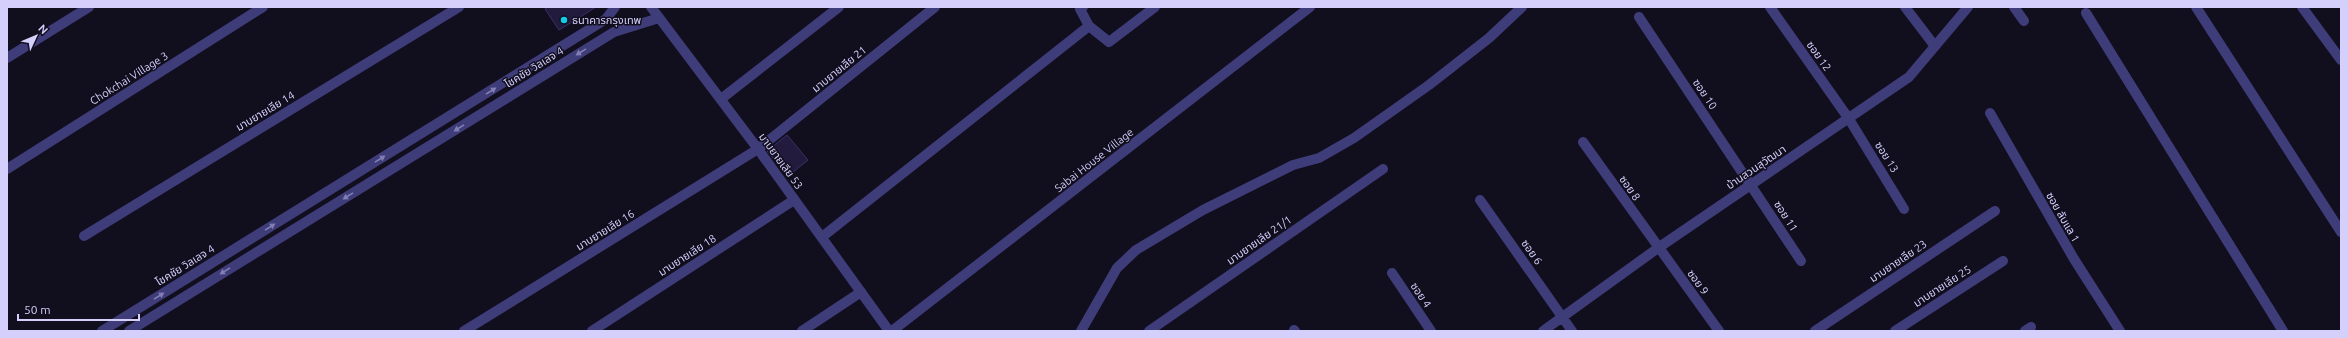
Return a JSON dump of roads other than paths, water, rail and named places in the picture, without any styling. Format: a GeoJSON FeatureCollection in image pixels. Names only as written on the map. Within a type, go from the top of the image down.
{"type":"FeatureCollection","features":[{"type":"Feature","properties":{"kind":"street"},"geometry":{"type":"LineString","coordinates":[[7,58],[89,7]]}},
{"type":"Feature","properties":{"kind":"street","name":"Chokchai Village 3"},"geometry":{"type":"LineString","coordinates":[[7,169],[263,7]]}},
{"type":"Feature","properties":{"kind":"street","name":"มาบยายเลีย 14"},"geometry":{"type":"LineString","coordinates":[[84,236],[459,7]]}},
{"type":"Feature","properties":{"kind":"street","name":"โชคชัย วิลเลจ 4"},"geometry":{"type":"LineString","coordinates":[[102,331],[606,19],[615,7]]}},
{"type":"Feature","properties":{"kind":"street","name":"มาบยายเลีย 53"},"geometry":{"type":"LineString","coordinates":[[651,7],[758,149],[889,331]]}},
{"type":"Feature","properties":{"kind":"street"},"geometry":{"type":"LineString","coordinates":[[721,99],[839,7]]}},
{"type":"Feature","properties":{"kind":"street","name":"มาบยายเลีย 21"},"geometry":{"type":"LineString","coordinates":[[758,149],[935,7]]}},
{"type":"Feature","properties":{"kind":"street"},"geometry":{"type":"LineString","coordinates":[[1083,7],[1080,9],[1089,26],[1109,42],[1155,7]]}},
{"type":"Feature","properties":{"kind":"street","name":"Sabai House Village"},"geometry":{"type":"LineString","coordinates":[[892,331],[1310,7]]}},
{"type":"Feature","properties":{"kind":"street"},"geometry":{"type":"LineString","coordinates":[[1081,331],[1117,268],[1136,250],[1203,210],[1293,165],[1320,158],[1354,138],[1429,85],[1489,38],[1522,7]]}},
{"type":"Feature","properties":{"kind":"street","name":"ซอย 12"},"geometry":{"type":"LineString","coordinates":[[1770,7],[1849,119]]}},
{"type":"Feature","properties":{"kind":"street"},"geometry":{"type":"LineString","coordinates":[[1905,7],[1934,46]]}},
{"type":"Feature","properties":{"kind":"street","name":"บ้านสวนสุวัฒนา"},"geometry":{"type":"LineString","coordinates":[[1543,331],[1658,248],[1909,77],[1968,7]]}},
{"type":"Feature","properties":{"kind":"street"},"geometry":{"type":"LineString","coordinates":[[2014,7],[2024,21]]}},
{"type":"Feature","properties":{"kind":"street"},"geometry":{"type":"LineString","coordinates":[[2196,7],[2341,232]]}},
{"type":"Feature","properties":{"kind":"street"},"geometry":{"type":"LineString","coordinates":[[2302,7],[2341,60]]}},
{"type":"Feature","properties":{"kind":"street"},"geometry":{"type":"LineString","coordinates":[[2086,13],[2284,331]]}},
{"type":"Feature","properties":{"kind":"street","name":"ซอย 10"},"geometry":{"type":"LineString","coordinates":[[1639,16],[1751,185]]}},
{"type":"Feature","properties":{"kind":"street","name":"โชคชัย วิลเลจ 4"},"geometry":{"type":"LineString","coordinates":[[129,331],[614,32],[659,18]]}},
{"type":"Feature","properties":{"kind":"street"},"geometry":{"type":"LineString","coordinates":[[822,237],[1089,26]]}},
{"type":"Feature","properties":{"kind":"street","name":"ซอย ลับแล 1"},"geometry":{"type":"LineString","coordinates":[[1990,113],[2074,259],[2120,331]]}},
{"type":"Feature","properties":{"kind":"street","name":"ซอย 13"},"geometry":{"type":"LineString","coordinates":[[1849,119],[1904,209]]}},
{"type":"Feature","properties":{"kind":"street"},"geometry":{"type":"LineString","coordinates":[[420,135],[427,147]]}},
{"type":"Feature","properties":{"kind":"street","name":"ซอย 8"},"geometry":{"type":"LineString","coordinates":[[1584,142],[1658,248]]}},
{"type":"Feature","properties":{"kind":"street","name":"มาบยายเลีย 16"},"geometry":{"type":"LineString","coordinates":[[464,331],[758,149]]}},
{"type":"Feature","properties":{"kind":"street","name":"มาบยายเลีย 21/1"},"geometry":{"type":"LineString","coordinates":[[1149,331],[1383,168]]}},
{"type":"Feature","properties":{"kind":"street","name":"ซอย 11"},"geometry":{"type":"LineString","coordinates":[[1751,185],[1801,261]]}},
{"type":"Feature","properties":{"kind":"street","name":"มาบยายเลีย 18"},"geometry":{"type":"LineString","coordinates":[[592,331],[794,200]]}},
{"type":"Feature","properties":{"kind":"street","name":"ซอย 6"},"geometry":{"type":"LineString","coordinates":[[1480,200],[1572,331]]}},
{"type":"Feature","properties":{"kind":"street","name":"มาบยายเลีย 23"},"geometry":{"type":"LineString","coordinates":[[1815,331],[1995,211]]}},
{"type":"Feature","properties":{"kind":"street"},"geometry":{"type":"LineString","coordinates":[[240,245],[248,258]]}},
{"type":"Feature","properties":{"kind":"street","name":"ซอย 9"},"geometry":{"type":"LineString","coordinates":[[1658,248],[1719,331]]}},
{"type":"Feature","properties":{"kind":"street","name":"มาบยายเลีย 25"},"geometry":{"type":"LineString","coordinates":[[1895,331],[2002,262]]}},
{"type":"Feature","properties":{"kind":"street","name":"ซอย 4"},"geometry":{"type":"LineString","coordinates":[[1392,273],[1431,331]]}},
{"type":"Feature","properties":{"kind":"street"},"geometry":{"type":"LineString","coordinates":[[802,331],[861,292]]}},
{"type":"Feature","properties":{"kind":"place","name":"ธนาคารกรุงเทพ"},"geometry":{"type":"Point","coordinates":[564,20]}}]}
